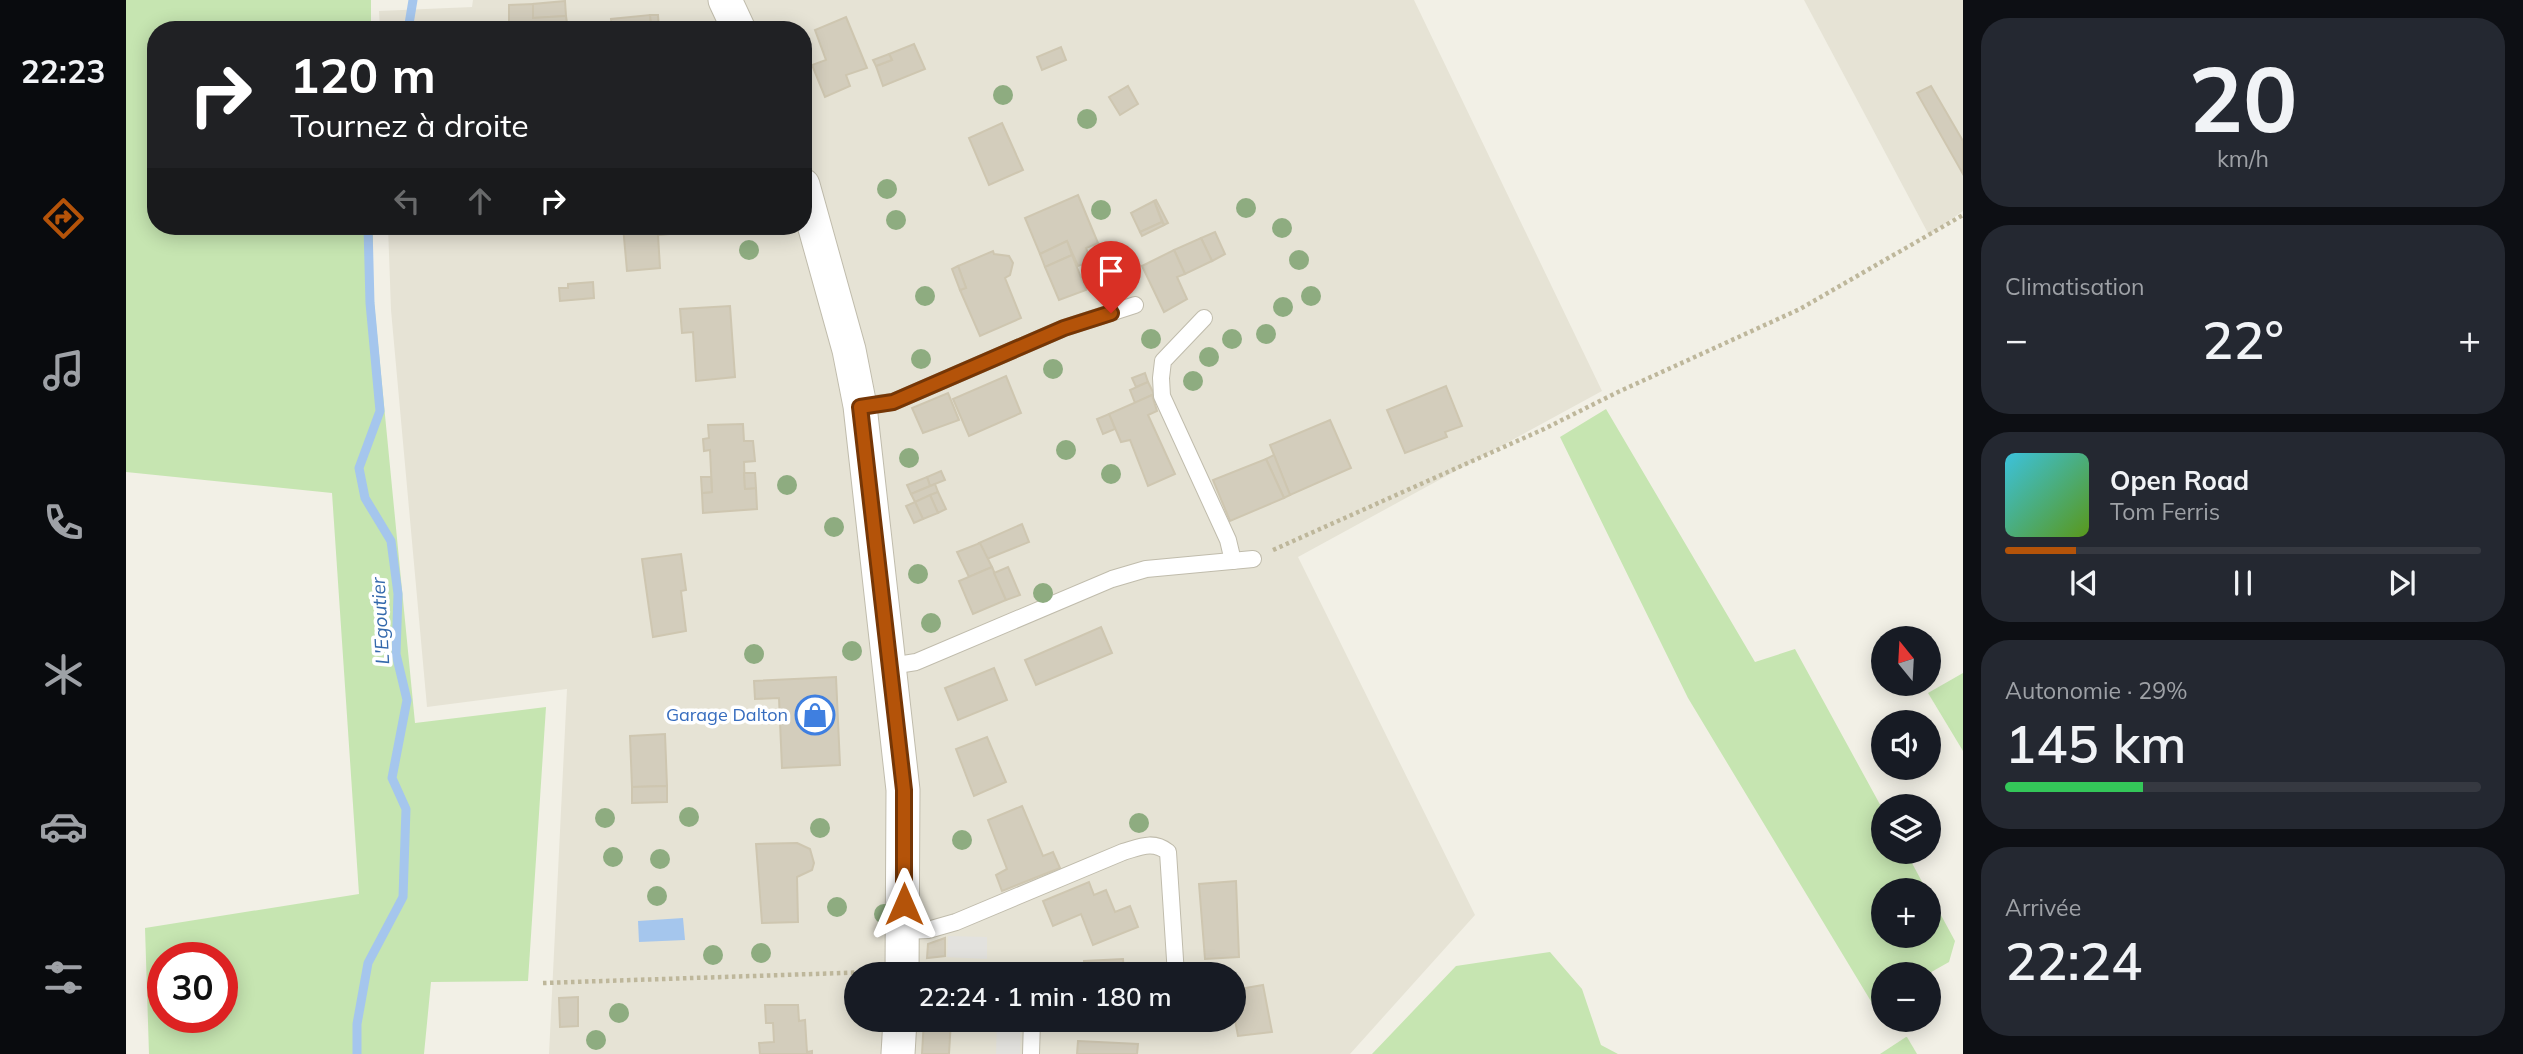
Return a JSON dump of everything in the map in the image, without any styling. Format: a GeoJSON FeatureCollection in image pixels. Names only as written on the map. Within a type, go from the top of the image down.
{"type":"FeatureCollection","features":[{"type":"Feature","properties":{"kind":"street"},"geometry":{"type":"LineString","coordinates":[[725,0],[735,21]]}},
{"type":"Feature","properties":{"kind":"street"},"geometry":{"type":"LineString","coordinates":[[812,217],[849,351],[860,407],[904,790],[903,962]]}},
{"type":"Feature","properties":{"kind":"street"},"geometry":{"type":"LineString","coordinates":[[898,1054],[899,1032]]}},
{"type":"Feature","properties":{"kind":"lane"},"geometry":{"type":"LineString","coordinates":[[860,407],[893,402],[1064,328],[1135,305]]}},
{"type":"Feature","properties":{"kind":"lane"},"geometry":{"type":"LineString","coordinates":[[1204,318],[1163,361],[1163,396],[1228,540],[1233,561]]}},
{"type":"Feature","properties":{"kind":"lane"},"geometry":{"type":"LineString","coordinates":[[891,666],[916,662],[1112,579],[1146,569],[1254,559]]}},
{"type":"Feature","properties":{"kind":"lane"},"geometry":{"type":"LineString","coordinates":[[904,931],[928,930],[956,922],[1148,844],[1161,846],[1168,852],[1175,962]]}},
{"type":"Feature","properties":{"kind":"lane"},"geometry":{"type":"LineString","coordinates":[[1031,1054],[1032,1032]]}},
{"type":"Feature","properties":{"kind":"path"},"geometry":{"type":"LineString","coordinates":[[1254,559],[1544,429],[1800,309],[1963,215]]}},
{"type":"Feature","properties":{"kind":"path"},"geometry":{"type":"LineString","coordinates":[[543,984],[844,972]]}},
{"type":"Feature","properties":{"kind":"shaded area"},"geometry":{"type":"Polygon","coordinates":[[[473,0],[1414,0],[1602,391],[1298,557],[1475,915],[1350,1054],[549,1054],[567,689],[427,707],[391,310],[388,235],[812,235],[812,21],[380,21],[379,11],[472,7],[473,0]]]}},
{"type":"Feature","properties":{"kind":"shaded area"},"geometry":{"type":"Polygon","coordinates":[[[1804,0],[1963,0],[1963,211],[1929,235],[1804,0]]]}},
{"type":"Feature","properties":{"kind":"shaded area"},"geometry":{"type":"Polygon","coordinates":[[[948,936],[987,937],[987,959],[947,957],[948,936]]]}},
{"type":"Feature","properties":{"kind":"shaded area"},"geometry":{"type":"Polygon","coordinates":[[[997,1032],[1021,1032],[1020,1054],[996,1054],[997,1032]]]}},
{"type":"Feature","properties":{"kind":"green space"},"geometry":{"type":"Polygon","coordinates":[[[126,0],[371,0],[371,21],[147,21],[147,235],[373,235],[373,292],[415,723],[546,707],[528,981],[431,982],[424,1054],[149,1054],[148,1033],[238,1033],[238,942],[147,942],[147,991],[145,928],[359,894],[332,493],[126,472],[126,0]]]}},
{"type":"Feature","properties":{"kind":"green space"},"geometry":{"type":"Polygon","coordinates":[[[1606,409],[1755,662],[1795,649],[1874,794],[1871,794],[1871,864],[1912,864],[1920,878],[1871,878],[1871,948],[1941,948],[1941,915],[1955,941],[1949,962],[1941,967],[1941,962],[1871,962],[1871,1001],[1688,698],[1560,437],[1606,409]]]}},
{"type":"Feature","properties":{"kind":"green space"},"geometry":{"type":"Polygon","coordinates":[[[1963,673],[1963,751],[1941,715],[1941,710],[1938,710],[1930,696],[1941,696],[1941,686],[1963,673]]]}},
{"type":"Feature","properties":{"kind":"green space"},"geometry":{"type":"Polygon","coordinates":[[[1550,952],[1582,989],[1601,1045],[1618,1054],[1372,1054],[1456,966],[1550,952]]]}},
{"type":"Feature","properties":{"kind":"green space"},"geometry":{"type":"Polygon","coordinates":[[[1906,1037],[1917,1054],[1880,1054],[1906,1037]]]}},
{"type":"Feature","properties":{"kind":"water"},"geometry":{"type":"Polygon","coordinates":[[[683,918],[685,940],[639,942],[638,921],[683,918]]]}},
{"type":"Feature","properties":{"kind":"building"},"geometry":{"type":"Polygon","coordinates":[[[565,1],[566,16],[533,18],[533,4],[565,1]]]}},
{"type":"Feature","properties":{"kind":"building"},"geometry":{"type":"Polygon","coordinates":[[[533,4],[533,18],[566,16],[567,21],[509,21],[509,5],[533,4]]]}},
{"type":"Feature","properties":{"kind":"building"},"geometry":{"type":"Polygon","coordinates":[[[650,15],[658,15],[658,21],[650,21],[650,15]]]}},
{"type":"Feature","properties":{"kind":"building"},"geometry":{"type":"Polygon","coordinates":[[[650,15],[650,21],[611,21],[650,15]]]}},
{"type":"Feature","properties":{"kind":"building"},"geometry":{"type":"Polygon","coordinates":[[[846,17],[867,68],[846,75],[850,86],[825,97],[812,65],[826,60],[815,30],[846,17]]]}},
{"type":"Feature","properties":{"kind":"building"},"geometry":{"type":"Polygon","coordinates":[[[914,44],[925,69],[883,86],[876,66],[892,60],[889,54],[914,44]]]}},
{"type":"Feature","properties":{"kind":"building"},"geometry":{"type":"Polygon","coordinates":[[[1061,47],[1066,60],[1042,70],[1037,57],[1061,47]]]}},
{"type":"Feature","properties":{"kind":"building"},"geometry":{"type":"Polygon","coordinates":[[[889,54],[892,60],[876,66],[873,60],[889,54]]]}},
{"type":"Feature","properties":{"kind":"building"},"geometry":{"type":"Polygon","coordinates":[[[1128,86],[1138,104],[1120,115],[1109,97],[1128,86]]]}},
{"type":"Feature","properties":{"kind":"building"},"geometry":{"type":"Polygon","coordinates":[[[1931,86],[1963,141],[1963,174],[1917,93],[1931,86]]]}},
{"type":"Feature","properties":{"kind":"building"},"geometry":{"type":"Polygon","coordinates":[[[1002,123],[1023,170],[989,185],[969,138],[1002,123]]]}},
{"type":"Feature","properties":{"kind":"building"},"geometry":{"type":"Polygon","coordinates":[[[1078,195],[1098,243],[1086,248],[1091,261],[1078,266],[1067,241],[1040,254],[1025,218],[1078,195]]]}},
{"type":"Feature","properties":{"kind":"building"},"geometry":{"type":"Polygon","coordinates":[[[1156,200],[1168,223],[1164,225],[1154,201],[1156,200]]]}},
{"type":"Feature","properties":{"kind":"building"},"geometry":{"type":"Polygon","coordinates":[[[1154,201],[1162,222],[1140,232],[1131,213],[1154,201]]]}},
{"type":"Feature","properties":{"kind":"building"},"geometry":{"type":"Polygon","coordinates":[[[1162,222],[1164,225],[1142,236],[1140,232],[1162,222]]]}},
{"type":"Feature","properties":{"kind":"building"},"geometry":{"type":"Polygon","coordinates":[[[1215,232],[1225,254],[1212,261],[1201,238],[1215,232]]]}},
{"type":"Feature","properties":{"kind":"building"},"geometry":{"type":"Polygon","coordinates":[[[624,235],[658,235],[660,268],[627,271],[624,235]]]}},
{"type":"Feature","properties":{"kind":"building"},"geometry":{"type":"Polygon","coordinates":[[[1201,238],[1212,261],[1185,274],[1174,250],[1201,238]]]}},
{"type":"Feature","properties":{"kind":"building"},"geometry":{"type":"Polygon","coordinates":[[[1067,241],[1072,255],[1045,267],[1040,254],[1067,241]]]}},
{"type":"Feature","properties":{"kind":"building"},"geometry":{"type":"Polygon","coordinates":[[[1174,250],[1185,274],[1177,277],[1187,299],[1164,312],[1142,266],[1174,250]]]}},
{"type":"Feature","properties":{"kind":"building"},"geometry":{"type":"Polygon","coordinates":[[[993,251],[994,254],[1009,256],[1013,263],[1010,275],[1005,278],[1021,318],[980,336],[960,290],[966,288],[958,266],[993,251]]]}},
{"type":"Feature","properties":{"kind":"building"},"geometry":{"type":"Polygon","coordinates":[[[1072,255],[1086,290],[1059,300],[1045,267],[1072,255]]]}},
{"type":"Feature","properties":{"kind":"building"},"geometry":{"type":"Polygon","coordinates":[[[958,266],[966,288],[960,290],[952,269],[958,266]]]}},
{"type":"Feature","properties":{"kind":"building"},"geometry":{"type":"Polygon","coordinates":[[[593,282],[594,298],[560,301],[559,288],[568,288],[568,284],[593,282]]]}},
{"type":"Feature","properties":{"kind":"building"},"geometry":{"type":"Polygon","coordinates":[[[730,306],[735,377],[696,381],[693,332],[682,333],[680,309],[730,306]]]}},
{"type":"Feature","properties":{"kind":"building"},"geometry":{"type":"Polygon","coordinates":[[[1145,373],[1148,382],[1136,387],[1132,378],[1145,373]]]}},
{"type":"Feature","properties":{"kind":"building"},"geometry":{"type":"Polygon","coordinates":[[[1006,376],[1021,413],[969,436],[953,399],[1006,376]]]}},
{"type":"Feature","properties":{"kind":"building"},"geometry":{"type":"Polygon","coordinates":[[[1148,382],[1154,394],[1135,403],[1130,390],[1148,382]]]}},
{"type":"Feature","properties":{"kind":"building"},"geometry":{"type":"Polygon","coordinates":[[[1446,386],[1462,426],[1445,432],[1447,437],[1405,453],[1387,410],[1446,386]]]}},
{"type":"Feature","properties":{"kind":"building"},"geometry":{"type":"Polygon","coordinates":[[[948,393],[959,420],[923,433],[912,408],[948,393]]]}},
{"type":"Feature","properties":{"kind":"building"},"geometry":{"type":"Polygon","coordinates":[[[1152,395],[1157,411],[1148,415],[1175,474],[1148,486],[1130,440],[1121,442],[1109,414],[1152,395]]]}},
{"type":"Feature","properties":{"kind":"building"},"geometry":{"type":"Polygon","coordinates":[[[1109,414],[1115,429],[1103,434],[1097,419],[1109,414]]]}},
{"type":"Feature","properties":{"kind":"building"},"geometry":{"type":"Polygon","coordinates":[[[1330,420],[1351,468],[1290,495],[1270,445],[1330,420]]]}},
{"type":"Feature","properties":{"kind":"building"},"geometry":{"type":"Polygon","coordinates":[[[743,424],[744,441],[753,441],[755,461],[744,462],[745,489],[756,488],[757,509],[703,513],[702,493],[712,492],[710,450],[704,451],[703,439],[709,438],[708,425],[743,424]]]}},
{"type":"Feature","properties":{"kind":"building"},"geometry":{"type":"Polygon","coordinates":[[[1274,455],[1290,495],[1284,498],[1266,459],[1274,455]]]}},
{"type":"Feature","properties":{"kind":"building"},"geometry":{"type":"Polygon","coordinates":[[[1266,459],[1284,498],[1230,521],[1213,480],[1266,459]]]}},
{"type":"Feature","properties":{"kind":"building"},"geometry":{"type":"Polygon","coordinates":[[[941,471],[945,480],[930,486],[927,477],[941,471]]]}},
{"type":"Feature","properties":{"kind":"building"},"geometry":{"type":"Polygon","coordinates":[[[744,473],[755,473],[756,488],[745,489],[744,473]]]}},
{"type":"Feature","properties":{"kind":"building"},"geometry":{"type":"Polygon","coordinates":[[[701,477],[711,477],[712,492],[702,493],[701,477]]]}},
{"type":"Feature","properties":{"kind":"building"},"geometry":{"type":"Polygon","coordinates":[[[927,477],[930,486],[911,494],[907,485],[927,477]]]}},
{"type":"Feature","properties":{"kind":"building"},"geometry":{"type":"Polygon","coordinates":[[[935,484],[938,492],[915,502],[911,494],[935,484]]]}},
{"type":"Feature","properties":{"kind":"building"},"geometry":{"type":"Polygon","coordinates":[[[938,492],[946,509],[938,513],[930,495],[938,492]]]}},
{"type":"Feature","properties":{"kind":"building"},"geometry":{"type":"Polygon","coordinates":[[[930,495],[938,513],[923,519],[915,502],[930,495]]]}},
{"type":"Feature","properties":{"kind":"building"},"geometry":{"type":"Polygon","coordinates":[[[915,502],[923,519],[914,523],[906,506],[915,502]]]}},
{"type":"Feature","properties":{"kind":"building"},"geometry":{"type":"Polygon","coordinates":[[[1022,524],[1029,542],[987,559],[979,543],[1022,524]]]}},
{"type":"Feature","properties":{"kind":"building"},"geometry":{"type":"Polygon","coordinates":[[[980,543],[992,567],[969,577],[957,552],[980,543]]]}},
{"type":"Feature","properties":{"kind":"building"},"geometry":{"type":"Polygon","coordinates":[[[681,554],[686,590],[681,591],[686,631],[653,637],[642,559],[681,554]]]}},
{"type":"Feature","properties":{"kind":"building"},"geometry":{"type":"Polygon","coordinates":[[[992,567],[1006,600],[973,614],[959,581],[992,567]]]}},
{"type":"Feature","properties":{"kind":"building"},"geometry":{"type":"Polygon","coordinates":[[[1008,567],[1020,595],[1006,600],[994,573],[1008,567]]]}},
{"type":"Feature","properties":{"kind":"building"},"geometry":{"type":"Polygon","coordinates":[[[1101,627],[1112,653],[1036,685],[1025,660],[1101,627]]]}},
{"type":"Feature","properties":{"kind":"building"},"geometry":{"type":"Polygon","coordinates":[[[994,668],[1007,700],[958,720],[945,688],[994,668]]]}},
{"type":"Feature","properties":{"kind":"building"},"geometry":{"type":"Polygon","coordinates":[[[836,677],[840,765],[782,768],[779,698],[755,699],[754,681],[836,677]]]}},
{"type":"Feature","properties":{"kind":"building"},"geometry":{"type":"Polygon","coordinates":[[[665,734],[667,786],[632,787],[630,736],[665,734]]]}},
{"type":"Feature","properties":{"kind":"building"},"geometry":{"type":"Polygon","coordinates":[[[987,737],[1006,782],[974,796],[956,749],[987,737]]]}},
{"type":"Feature","properties":{"kind":"building"},"geometry":{"type":"Polygon","coordinates":[[[667,786],[667,802],[632,803],[632,787],[667,786]]]}},
{"type":"Feature","properties":{"kind":"building"},"geometry":{"type":"Polygon","coordinates":[[[1022,806],[1043,856],[1053,852],[1060,868],[1002,891],[996,875],[1007,869],[988,820],[1022,806]]]}},
{"type":"Feature","properties":{"kind":"building"},"geometry":{"type":"Polygon","coordinates":[[[797,843],[810,849],[814,863],[812,870],[797,877],[798,922],[762,923],[756,844],[797,843]]]}},
{"type":"Feature","properties":{"kind":"building"},"geometry":{"type":"Polygon","coordinates":[[[1236,881],[1239,957],[1205,959],[1199,884],[1236,881]]]}},
{"type":"Feature","properties":{"kind":"building"},"geometry":{"type":"Polygon","coordinates":[[[1089,882],[1094,895],[1106,890],[1115,912],[1130,906],[1138,927],[1093,945],[1081,914],[1053,926],[1043,901],[1089,882]]]}},
{"type":"Feature","properties":{"kind":"building"},"geometry":{"type":"Polygon","coordinates":[[[945,938],[945,956],[927,958],[928,944],[945,938]]]}},
{"type":"Feature","properties":{"kind":"building"},"geometry":{"type":"Polygon","coordinates":[[[1123,959],[1123,962],[1084,962],[1123,959]]]}},
{"type":"Feature","properties":{"kind":"building"},"geometry":{"type":"Polygon","coordinates":[[[1263,985],[1272,1032],[1238,1036],[1237,1032],[1246,1032],[1246,988],[1263,985]]]}},
{"type":"Feature","properties":{"kind":"building"},"geometry":{"type":"Polygon","coordinates":[[[578,997],[578,1026],[560,1027],[559,998],[578,997]]]}},
{"type":"Feature","properties":{"kind":"building"},"geometry":{"type":"Polygon","coordinates":[[[765,1005],[798,1005],[799,1021],[805,1020],[807,1052],[812,1051],[812,1054],[760,1054],[759,1043],[774,1042],[773,1023],[766,1023],[765,1005]]]}},
{"type":"Feature","properties":{"kind":"building"},"geometry":{"type":"Polygon","coordinates":[[[923,1032],[950,1032],[949,1054],[922,1054],[923,1032]]]}},
{"type":"Feature","properties":{"kind":"building"},"geometry":{"type":"Polygon","coordinates":[[[1078,1041],[1138,1044],[1137,1054],[1077,1054],[1078,1041]]]}},
{"type":"Feature","properties":{"kind":"waterway","name":"L'Egoutier"},"geometry":{"type":"LineString","coordinates":[[410,21],[413,0]]}},
{"type":"Feature","properties":{"kind":"waterway","name":"L'Egoutier"},"geometry":{"type":"LineString","coordinates":[[357,1054],[357,1024],[368,963],[403,897],[406,809],[392,778],[407,700],[396,654],[398,594],[391,541],[365,498],[359,468],[380,411],[370,303],[368,235]]}},
{"type":"Feature","properties":{"kind":"place","name":"Garage Dalton"},"geometry":{"type":"Point","coordinates":[815,715]}},
{"type":"Feature","properties":{"kind":"route"},"geometry":{"type":"LineString","coordinates":[[904,904],[904,790],[860,407],[893,402],[1064,328],[1111,313]]}}]}
